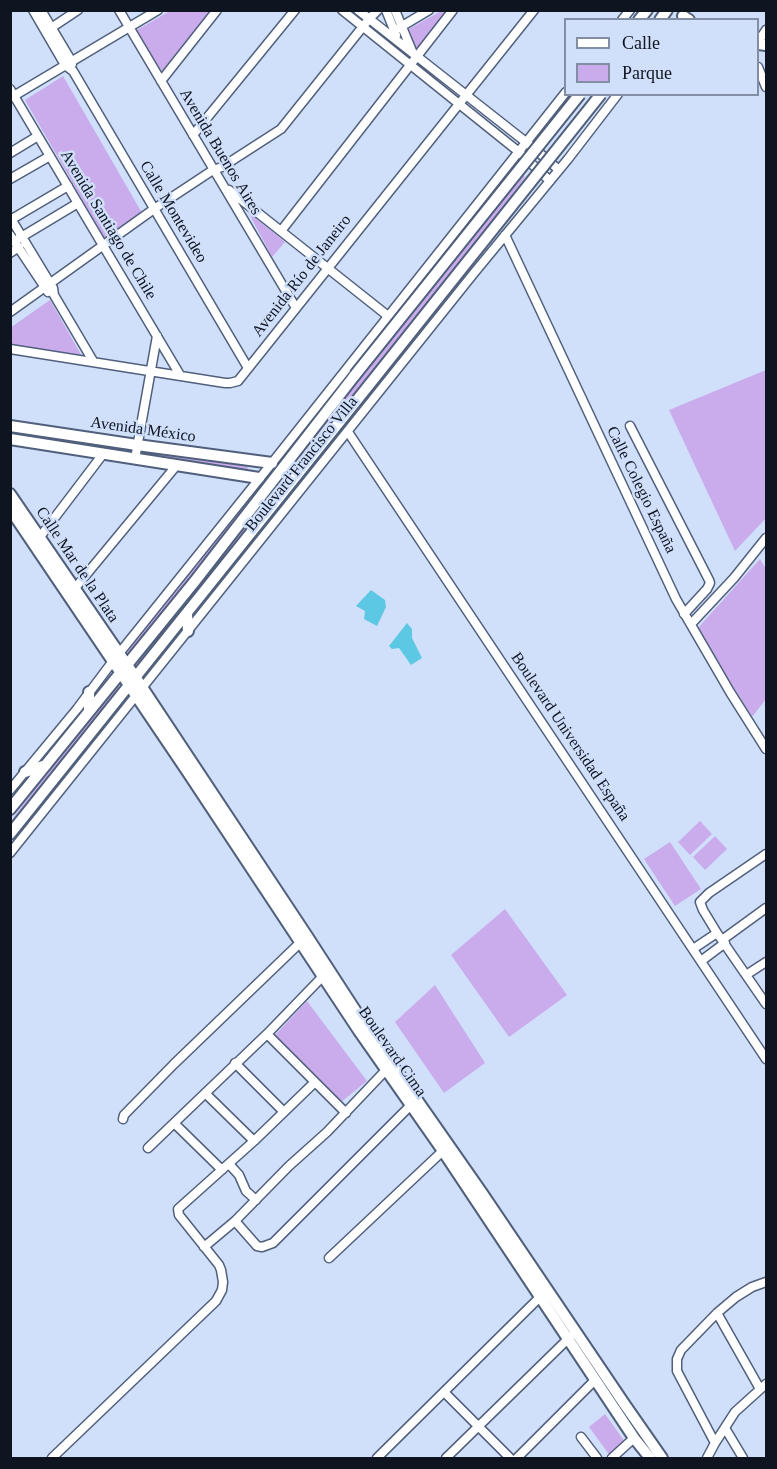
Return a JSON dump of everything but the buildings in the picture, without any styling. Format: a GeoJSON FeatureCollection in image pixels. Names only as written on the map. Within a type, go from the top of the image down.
{"type":"FeatureCollection","features":[{"type":"Feature","properties":{"kind":"main road","name":"Boulevard Francisco Villa"},"geometry":{"type":"LineString","coordinates":[[10,809],[195,581],[578,96]]}},
{"type":"Feature","properties":{"kind":"main road","name":"Boulevard Francisco Villa"},"geometry":{"type":"LineString","coordinates":[[10,834],[599,96]]}},
{"type":"Feature","properties":{"kind":"main road","name":"Avenida México"},"geometry":{"type":"LineString","coordinates":[[10,426],[272,463]]}},
{"type":"Feature","properties":{"kind":"main road","name":"Avenida México"},"geometry":{"type":"LineString","coordinates":[[10,439],[259,478]]}},
{"type":"Feature","properties":{"kind":"main road","name":"Calle Mar de la Plata"},"geometry":{"type":"LineString","coordinates":[[10,494],[40,537],[72,592]]}},
{"type":"Feature","properties":{"kind":"main road"},"geometry":{"type":"LineString","coordinates":[[10,509],[72,592]]}},
{"type":"Feature","properties":{"kind":"main road","name":"Boulevard Cima"},"geometry":{"type":"LineString","coordinates":[[72,592],[304,939],[386,1070],[413,1102]]}},
{"type":"Feature","properties":{"kind":"main road"},"geometry":{"type":"LineString","coordinates":[[187,614],[188,631]]}},
{"type":"Feature","properties":{"kind":"main road"},"geometry":{"type":"LineString","coordinates":[[89,692],[89,711]]}},
{"type":"Feature","properties":{"kind":"main road"},"geometry":{"type":"LineString","coordinates":[[25,772],[46,765]]}},
{"type":"Feature","properties":{"kind":"main road","name":"Boulevard Cima"},"geometry":{"type":"LineString","coordinates":[[326,973],[366,1027],[413,1102],[638,1434],[650,1458]]}},
{"type":"Feature","properties":{"kind":"main road","name":"Boulevard Cima"},"geometry":{"type":"LineString","coordinates":[[478,1195],[540,1297],[572,1336],[595,1380],[638,1434],[662,1458]]}},
{"type":"Feature","properties":{"kind":"street","name":"Calle Montevideo"},"geometry":{"type":"LineString","coordinates":[[33,10],[70,66],[249,368]]}},
{"type":"Feature","properties":{"kind":"street","name":"Calle Montevideo"},"geometry":{"type":"LineString","coordinates":[[41,10],[70,66]]}},
{"type":"Feature","properties":{"kind":"street"},"geometry":{"type":"LineString","coordinates":[[51,28],[78,10]]}},
{"type":"Feature","properties":{"kind":"street","name":"Avenida Buenos Aires"},"geometry":{"type":"LineString","coordinates":[[119,10],[193,135],[217,170],[224,186],[296,308]]}},
{"type":"Feature","properties":{"kind":"street"},"geometry":{"type":"LineString","coordinates":[[12,94],[70,66],[159,10]]}},
{"type":"Feature","properties":{"kind":"street"},"geometry":{"type":"LineString","coordinates":[[161,81],[217,10]]}},
{"type":"Feature","properties":{"kind":"street"},"geometry":{"type":"LineString","coordinates":[[193,135],[295,10]]}},
{"type":"Feature","properties":{"kind":"street"},"geometry":{"type":"LineString","coordinates":[[342,10],[519,152],[550,181]]}},
{"type":"Feature","properties":{"kind":"street"},"geometry":{"type":"LineString","coordinates":[[358,10],[558,170]]}},
{"type":"Feature","properties":{"kind":"street"},"geometry":{"type":"LineString","coordinates":[[10,319],[156,211],[276,132],[378,10]]}},
{"type":"Feature","properties":{"kind":"street"},"geometry":{"type":"LineString","coordinates":[[386,10],[415,56]]}},
{"type":"Feature","properties":{"kind":"street"},"geometry":{"type":"LineString","coordinates":[[395,10],[399,43]]}},
{"type":"Feature","properties":{"kind":"street"},"geometry":{"type":"LineString","coordinates":[[398,29],[429,10]]}},
{"type":"Feature","properties":{"kind":"street"},"geometry":{"type":"LineString","coordinates":[[281,231],[453,10]]}},
{"type":"Feature","properties":{"kind":"street","name":"Avenida Río de Janeiro"},"geometry":{"type":"LineString","coordinates":[[10,349],[230,383],[238,381],[534,10]]}},
{"type":"Feature","properties":{"kind":"street"},"geometry":{"type":"LineString","coordinates":[[619,17],[630,10]]}},
{"type":"Feature","properties":{"kind":"street"},"geometry":{"type":"LineString","coordinates":[[759,70],[766,87]]}},
{"type":"Feature","properties":{"kind":"street","name":"Avenida Santiago de Chile"},"geometry":{"type":"LineString","coordinates":[[12,94],[180,375]]}},
{"type":"Feature","properties":{"kind":"street","name":"Boulevard Francisco Villa"},"geometry":{"type":"LineString","coordinates":[[10,789],[77,709],[564,95]]}},
{"type":"Feature","properties":{"kind":"street","name":"Boulevard Francisco Villa"},"geometry":{"type":"LineString","coordinates":[[10,854],[616,96]]}},
{"type":"Feature","properties":{"kind":"street"},"geometry":{"type":"LineString","coordinates":[[10,153],[38,136]]}},
{"type":"Feature","properties":{"kind":"street"},"geometry":{"type":"LineString","coordinates":[[10,179],[50,156]]}},
{"type":"Feature","properties":{"kind":"street"},"geometry":{"type":"LineString","coordinates":[[68,186],[11,218],[16,239],[50,289],[93,361]]}},
{"type":"Feature","properties":{"kind":"street"},"geometry":{"type":"LineString","coordinates":[[224,186],[388,316]]}},
{"type":"Feature","properties":{"kind":"street"},"geometry":{"type":"LineString","coordinates":[[10,253],[16,239],[78,203]]}},
{"type":"Feature","properties":{"kind":"street","name":"Calle Colegio España"},"geometry":{"type":"LineString","coordinates":[[505,235],[604,449],[684,614],[766,749]]}},
{"type":"Feature","properties":{"kind":"street"},"geometry":{"type":"LineString","coordinates":[[10,312],[50,289]]}},
{"type":"Feature","properties":{"kind":"street"},"geometry":{"type":"LineString","coordinates":[[135,459],[157,336]]}},
{"type":"Feature","properties":{"kind":"street"},"geometry":{"type":"LineString","coordinates":[[630,426],[710,580],[707,589],[684,614]]}},
{"type":"Feature","properties":{"kind":"street","name":"Boulevard Universidad España"},"geometry":{"type":"LineString","coordinates":[[348,432],[765,1054]]}},
{"type":"Feature","properties":{"kind":"street"},"geometry":{"type":"LineString","coordinates":[[40,537],[103,454]]}},
{"type":"Feature","properties":{"kind":"street"},"geometry":{"type":"LineString","coordinates":[[72,592],[176,466]]}},
{"type":"Feature","properties":{"kind":"street"},"geometry":{"type":"LineString","coordinates":[[691,624],[734,578],[766,538]]}},
{"type":"Feature","properties":{"kind":"street"},"geometry":{"type":"LineString","coordinates":[[766,854],[700,902],[721,939],[766,1004]]}},
{"type":"Feature","properties":{"kind":"street"},"geometry":{"type":"LineString","coordinates":[[701,961],[721,939],[766,908]]}},
{"type":"Feature","properties":{"kind":"street"},"geometry":{"type":"LineString","coordinates":[[123,1119],[124,1115],[174,1064],[304,939]]}},
{"type":"Feature","properties":{"kind":"street"},"geometry":{"type":"LineString","coordinates":[[693,949],[721,939]]}},
{"type":"Feature","properties":{"kind":"street"},"geometry":{"type":"LineString","coordinates":[[746,975],[766,962]]}},
{"type":"Feature","properties":{"kind":"street"},"geometry":{"type":"LineString","coordinates":[[148,1148],[267,1034],[326,973]]}},
{"type":"Feature","properties":{"kind":"street"},"geometry":{"type":"LineString","coordinates":[[267,1034],[346,1113]]}},
{"type":"Feature","properties":{"kind":"street"},"geometry":{"type":"LineString","coordinates":[[235,1063],[284,1112]]}},
{"type":"Feature","properties":{"kind":"street"},"geometry":{"type":"LineString","coordinates":[[204,1247],[235,1221],[346,1113],[386,1070]]}},
{"type":"Feature","properties":{"kind":"street"},"geometry":{"type":"LineString","coordinates":[[52,1458],[211,1306],[219,1295],[223,1276],[219,1265],[178,1212],[181,1206],[226,1167],[315,1082]]}},
{"type":"Feature","properties":{"kind":"street"},"geometry":{"type":"LineString","coordinates":[[205,1093],[254,1141]]}},
{"type":"Feature","properties":{"kind":"street"},"geometry":{"type":"LineString","coordinates":[[235,1221],[257,1245],[262,1247],[273,1243],[413,1102]]}},
{"type":"Feature","properties":{"kind":"street"},"geometry":{"type":"LineString","coordinates":[[174,1123],[226,1167],[239,1175],[246,1191],[256,1200]]}},
{"type":"Feature","properties":{"kind":"street"},"geometry":{"type":"LineString","coordinates":[[329,1258],[446,1148]]}},
{"type":"Feature","properties":{"kind":"street"},"geometry":{"type":"LineString","coordinates":[[715,1443],[676,1367],[677,1359],[681,1350],[717,1313],[744,1291],[766,1282]]}},
{"type":"Feature","properties":{"kind":"street"},"geometry":{"type":"LineString","coordinates":[[377,1458],[540,1297]]}},
{"type":"Feature","properties":{"kind":"street"},"geometry":{"type":"LineString","coordinates":[[707,1458],[740,1406],[763,1386],[717,1313]]}},
{"type":"Feature","properties":{"kind":"street"},"geometry":{"type":"LineString","coordinates":[[446,1458],[572,1336]]}},
{"type":"Feature","properties":{"kind":"street"},"geometry":{"type":"LineString","coordinates":[[517,1458],[595,1380]]}},
{"type":"Feature","properties":{"kind":"street"},"geometry":{"type":"LineString","coordinates":[[444,1392],[510,1458]]}},
{"type":"Feature","properties":{"kind":"street"},"geometry":{"type":"LineString","coordinates":[[725,1428],[743,1458]]}},
{"type":"Feature","properties":{"kind":"street"},"geometry":{"type":"LineString","coordinates":[[612,1458],[638,1434]]}},
{"type":"Feature","properties":{"kind":"street"},"geometry":{"type":"LineString","coordinates":[[581,1437],[597,1458]]}},
{"type":"Feature","properties":{"kind":"green space"},"geometry":{"type":"Polygon","coordinates":[[[170,11],[210,11],[162,71],[135,31],[170,11]]]}},
{"type":"Feature","properties":{"kind":"green space"},"geometry":{"type":"Polygon","coordinates":[[[441,11],[448,11],[417,51],[409,29],[441,11]]]}},
{"type":"Feature","properties":{"kind":"green space"},"geometry":{"type":"Polygon","coordinates":[[[63,76],[142,213],[105,239],[25,100],[63,76]]]}},
{"type":"Feature","properties":{"kind":"green space"},"geometry":{"type":"Polygon","coordinates":[[[516,159],[520,163],[387,330],[390,319],[516,159]]]}},
{"type":"Feature","properties":{"kind":"green space"},"geometry":{"type":"Polygon","coordinates":[[[522,174],[525,177],[497,217],[303,464],[298,460],[327,425],[385,344],[522,174]]]}},
{"type":"Feature","properties":{"kind":"green space"},"geometry":{"type":"Polygon","coordinates":[[[248,212],[285,242],[272,257],[248,212]]]}},
{"type":"Feature","properties":{"kind":"green space"},"geometry":{"type":"Polygon","coordinates":[[[50,300],[83,358],[11,347],[10,328],[50,300]]]}},
{"type":"Feature","properties":{"kind":"green space"},"geometry":{"type":"Polygon","coordinates":[[[418,330],[418,338],[315,471],[310,468],[418,330]]]}},
{"type":"Feature","properties":{"kind":"green space"},"geometry":{"type":"Polygon","coordinates":[[[766,370],[766,518],[735,551],[669,410],[766,370]]]}},
{"type":"Feature","properties":{"kind":"green space"},"geometry":{"type":"Polygon","coordinates":[[[144,450],[244,463],[248,468],[244,473],[142,456],[144,450]]]}},
{"type":"Feature","properties":{"kind":"green space"},"geometry":{"type":"Polygon","coordinates":[[[256,489],[260,491],[131,654],[127,651],[256,489]]]}},
{"type":"Feature","properties":{"kind":"green space"},"geometry":{"type":"Polygon","coordinates":[[[261,501],[266,504],[235,549],[141,665],[137,663],[156,640],[161,628],[261,501]]]}},
{"type":"Feature","properties":{"kind":"green space"},"geometry":{"type":"Polygon","coordinates":[[[760,559],[766,569],[766,699],[752,717],[697,629],[760,559]]]}},
{"type":"Feature","properties":{"kind":"green space"},"geometry":{"type":"Polygon","coordinates":[[[116,686],[121,689],[11,834],[11,821],[67,746],[116,686]]]}},
{"type":"Feature","properties":{"kind":"green space"},"geometry":{"type":"Polygon","coordinates":[[[700,821],[712,834],[690,855],[678,842],[700,821]]]}},
{"type":"Feature","properties":{"kind":"green space"},"geometry":{"type":"Polygon","coordinates":[[[715,836],[727,849],[705,870],[693,857],[715,836]]]}},
{"type":"Feature","properties":{"kind":"green space"},"geometry":{"type":"Polygon","coordinates":[[[670,842],[701,889],[675,906],[644,859],[670,842]]]}},
{"type":"Feature","properties":{"kind":"green space"},"geometry":{"type":"Polygon","coordinates":[[[505,909],[567,995],[509,1037],[451,955],[505,909]]]}},
{"type":"Feature","properties":{"kind":"green space"},"geometry":{"type":"Polygon","coordinates":[[[435,985],[485,1063],[444,1093],[395,1022],[435,985]]]}},
{"type":"Feature","properties":{"kind":"green space"},"geometry":{"type":"Polygon","coordinates":[[[307,1001],[367,1081],[340,1103],[275,1035],[307,1001]]]}},
{"type":"Feature","properties":{"kind":"green space"},"geometry":{"type":"Polygon","coordinates":[[[605,1414],[625,1442],[611,1457],[589,1427],[605,1414]]]}},
{"type":"Feature","properties":{"kind":"water"},"geometry":{"type":"Polygon","coordinates":[[[371,590],[385,600],[386,607],[377,626],[364,619],[365,611],[356,606],[371,590]]]}},
{"type":"Feature","properties":{"kind":"water"},"geometry":{"type":"Polygon","coordinates":[[[407,623],[412,629],[412,638],[422,658],[411,665],[399,648],[392,649],[389,646],[407,623]]]}}]}
